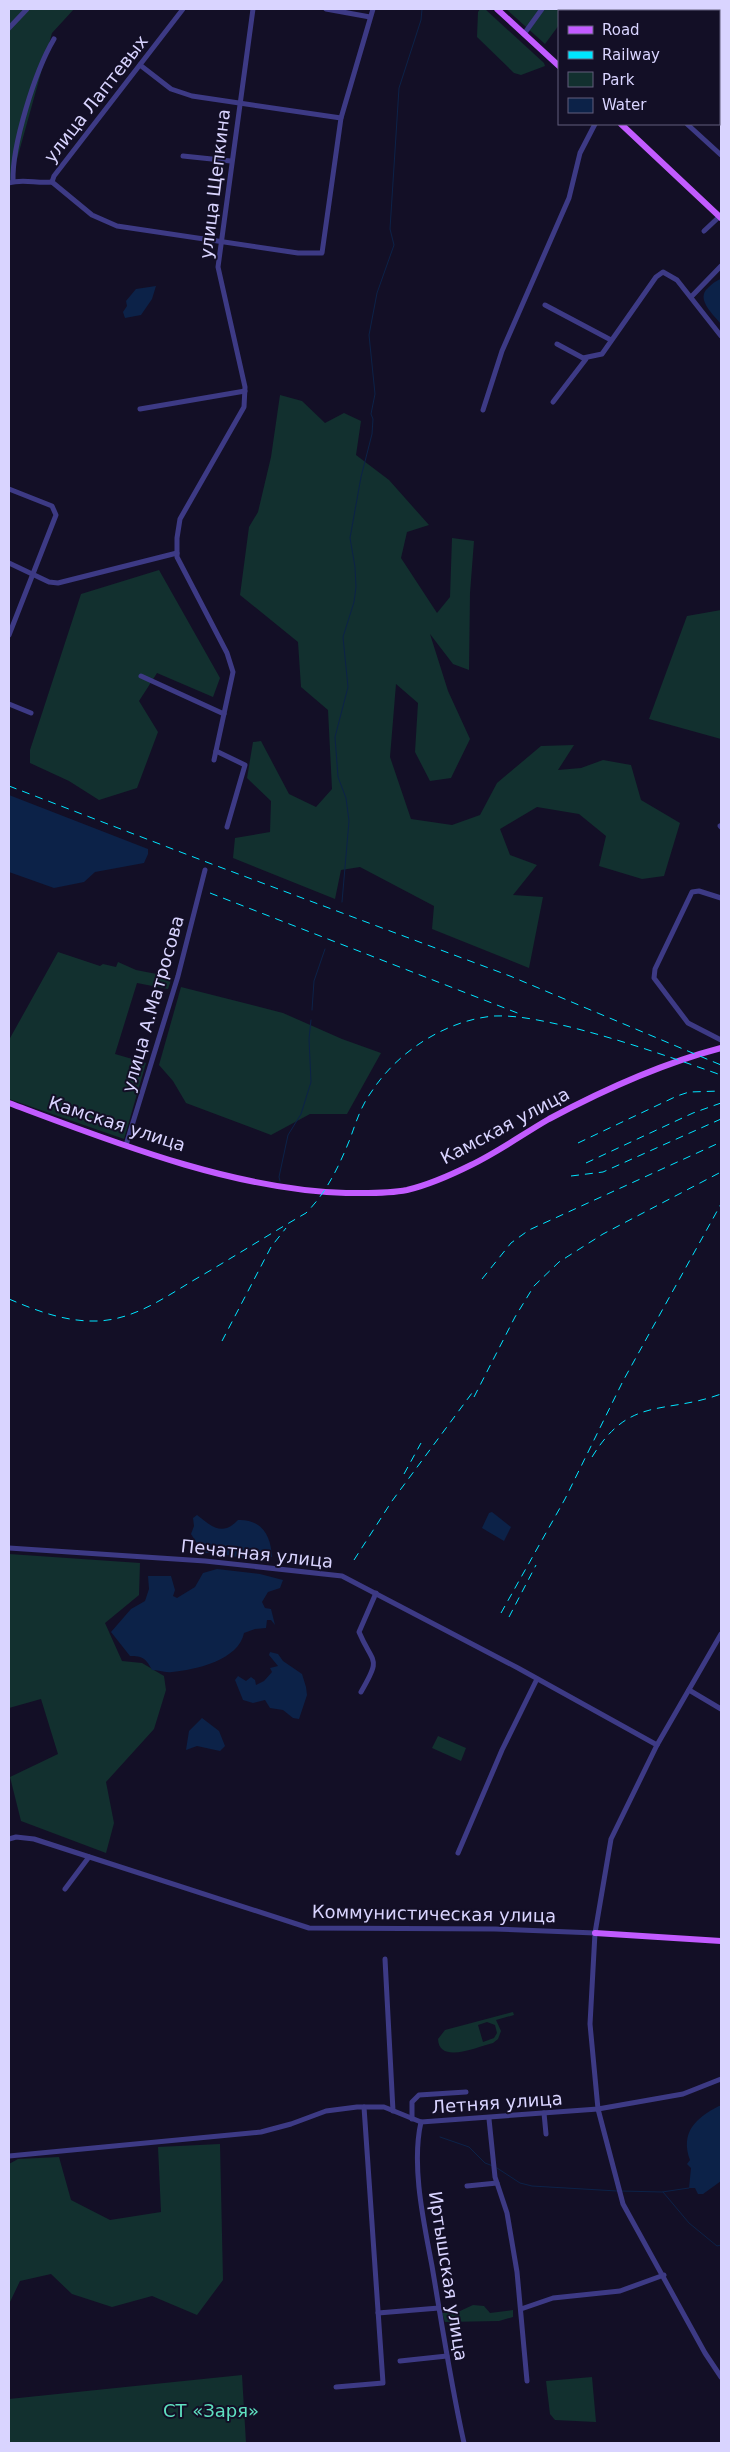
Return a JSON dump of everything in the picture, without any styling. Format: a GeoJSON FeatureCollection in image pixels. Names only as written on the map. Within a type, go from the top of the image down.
{"type":"FeatureCollection","features":[{"type":"Feature","properties":{"kind":"main road"},"geometry":{"type":"LineString","coordinates":[[497,9],[558,65]]}},
{"type":"Feature","properties":{"kind":"main road"},"geometry":{"type":"LineString","coordinates":[[622,125],[720,217]]}},
{"type":"Feature","properties":{"kind":"main road","name":"Камская улица"},"geometry":{"type":"LineString","coordinates":[[9,1103],[126,1145],[240,1179],[289,1189],[361,1193],[399,1191],[420,1186],[470,1166],[550,1119],[621,1082],[677,1060],[721,1048]]}},
{"type":"Feature","properties":{"kind":"main road","name":"Коммунистическая улица"},"geometry":{"type":"LineString","coordinates":[[596,1933],[609,1936],[721,1941]]}},
{"type":"Feature","properties":{"kind":"street"},"geometry":{"type":"LineString","coordinates":[[9,28],[27,9]]}},
{"type":"Feature","properties":{"kind":"street","name":"улица Лаптевых"},"geometry":{"type":"LineString","coordinates":[[52,182],[183,9]]}},
{"type":"Feature","properties":{"kind":"street","name":"улица Щепкина"},"geometry":{"type":"LineString","coordinates":[[177,552],[176,538],[180,518],[240,417],[244,407],[245,391],[218,267],[252,9]]}},
{"type":"Feature","properties":{"kind":"street"},"geometry":{"type":"LineString","coordinates":[[326,9],[370,17]]}},
{"type":"Feature","properties":{"kind":"street"},"geometry":{"type":"LineString","coordinates":[[54,39],[36,81],[28,107],[11,182],[20,179],[40,184],[52,182],[80,207],[108,223],[318,255],[322,253],[341,118],[373,9]]}},
{"type":"Feature","properties":{"kind":"street"},"geometry":{"type":"LineString","coordinates":[[524,34],[542,9]]}},
{"type":"Feature","properties":{"kind":"street"},"geometry":{"type":"LineString","coordinates":[[140,65],[180,93],[239,105],[341,118]]}},
{"type":"Feature","properties":{"kind":"street"},"geometry":{"type":"LineString","coordinates":[[483,410],[502,351],[569,198],[580,153],[594,125]]}},
{"type":"Feature","properties":{"kind":"street"},"geometry":{"type":"LineString","coordinates":[[688,125],[721,155]]}},
{"type":"Feature","properties":{"kind":"street"},"geometry":{"type":"LineString","coordinates":[[183,156],[231,162]]}},
{"type":"Feature","properties":{"kind":"street"},"geometry":{"type":"LineString","coordinates":[[704,230],[720,217]]}},
{"type":"Feature","properties":{"kind":"street"},"geometry":{"type":"LineString","coordinates":[[691,297],[721,266]]}},
{"type":"Feature","properties":{"kind":"street"},"geometry":{"type":"LineString","coordinates":[[553,402],[586,359],[602,354],[660,273],[663,272],[677,280],[721,336]]}},
{"type":"Feature","properties":{"kind":"street"},"geometry":{"type":"LineString","coordinates":[[546,305],[611,340]]}},
{"type":"Feature","properties":{"kind":"street"},"geometry":{"type":"LineString","coordinates":[[557,344],[586,359]]}},
{"type":"Feature","properties":{"kind":"street"},"geometry":{"type":"LineString","coordinates":[[140,409],[245,391]]}},
{"type":"Feature","properties":{"kind":"street"},"geometry":{"type":"LineString","coordinates":[[9,489],[52,506],[56,515],[9,635]]}},
{"type":"Feature","properties":{"kind":"street"},"geometry":{"type":"LineString","coordinates":[[9,563],[49,582],[58,583],[177,552],[232,666],[233,672],[214,760]]}},
{"type":"Feature","properties":{"kind":"street"},"geometry":{"type":"LineString","coordinates":[[141,676],[224,714]]}},
{"type":"Feature","properties":{"kind":"street"},"geometry":{"type":"LineString","coordinates":[[9,704],[31,713]]}},
{"type":"Feature","properties":{"kind":"street"},"geometry":{"type":"LineString","coordinates":[[216,751],[244,765],[228,827]]}},
{"type":"Feature","properties":{"kind":"street","name":"улица А.Матросова"},"geometry":{"type":"LineString","coordinates":[[126,1145],[178,976],[205,870]]}},
{"type":"Feature","properties":{"kind":"street"},"geometry":{"type":"LineString","coordinates":[[721,898],[698,891],[692,892],[655,969],[654,978],[688,1023],[721,1040]]}},
{"type":"Feature","properties":{"kind":"street","name":"Печатная улица"},"geometry":{"type":"LineString","coordinates":[[9,1548],[205,1561],[342,1576],[657,1745]]}},
{"type":"Feature","properties":{"kind":"street"},"geometry":{"type":"LineString","coordinates":[[361,1692],[375,1665],[373,1656],[359,1632],[376,1593]]}},
{"type":"Feature","properties":{"kind":"street"},"geometry":{"type":"LineString","coordinates":[[721,1634],[657,1745],[611,1839],[596,1933],[590,2024],[598,2109],[628,2215],[664,2275],[704,2351],[721,2377]]}},
{"type":"Feature","properties":{"kind":"street"},"geometry":{"type":"LineString","coordinates":[[458,1853],[524,1704],[537,1679]]}},
{"type":"Feature","properties":{"kind":"street"},"geometry":{"type":"LineString","coordinates":[[689,1690],[721,1709]]}},
{"type":"Feature","properties":{"kind":"street","name":"Коммунистическая улица"},"geometry":{"type":"LineString","coordinates":[[9,1840],[16,1837],[34,1839],[309,1928],[494,1929],[596,1933]]}},
{"type":"Feature","properties":{"kind":"street"},"geometry":{"type":"LineString","coordinates":[[65,1889],[71,1880],[75,1879],[89,1857]]}},
{"type":"Feature","properties":{"kind":"street"},"geometry":{"type":"LineString","coordinates":[[385,1959],[393,2111]]}},
{"type":"Feature","properties":{"kind":"street","name":"Летняя улица"},"geometry":{"type":"LineString","coordinates":[[9,2156],[261,2132],[326,2111],[364,2107],[381,2107],[421,2122],[489,2119],[598,2109],[683,2094],[721,2079]]}},
{"type":"Feature","properties":{"kind":"street"},"geometry":{"type":"LineString","coordinates":[[412,2119],[412,2102],[419,2095],[466,2092]]}},
{"type":"Feature","properties":{"kind":"street"},"geometry":{"type":"LineString","coordinates":[[336,2387],[383,2383],[364,2107]]}},
{"type":"Feature","properties":{"kind":"street"},"geometry":{"type":"LineString","coordinates":[[544,2113],[546,2134]]}},
{"type":"Feature","properties":{"kind":"street"},"geometry":{"type":"LineString","coordinates":[[489,2119],[496,2183],[508,2213],[521,2309],[527,2380]]}},
{"type":"Feature","properties":{"kind":"street","name":"Иртышская улица"},"geometry":{"type":"LineString","coordinates":[[421,2122],[417,2146],[420,2194],[447,2356],[464,2443]]}},
{"type":"Feature","properties":{"kind":"street"},"geometry":{"type":"LineString","coordinates":[[467,2186],[496,2183]]}},
{"type":"Feature","properties":{"kind":"street"},"geometry":{"type":"LineString","coordinates":[[521,2309],[553,2298],[620,2291],[664,2275]]}},
{"type":"Feature","properties":{"kind":"street"},"geometry":{"type":"LineString","coordinates":[[378,2313],[439,2308]]}},
{"type":"Feature","properties":{"kind":"street"},"geometry":{"type":"LineString","coordinates":[[400,2361],[447,2356]]}},
{"type":"Feature","properties":{"kind":"green space"},"geometry":{"type":"Polygon","coordinates":[[[9,9],[74,9],[52,33],[9,188],[9,9]]]}},
{"type":"Feature","properties":{"kind":"green space"},"geometry":{"type":"Polygon","coordinates":[[[480,9],[485,9],[545,66],[521,75],[514,73],[477,37],[478,12],[480,9]]]}},
{"type":"Feature","properties":{"kind":"green space"},"geometry":{"type":"Polygon","coordinates":[[[506,9],[570,9],[558,10],[558,26],[545,44],[506,9]]]}},
{"type":"Feature","properties":{"kind":"green space"},"geometry":{"type":"Polygon","coordinates":[[[280,395],[302,401],[325,423],[344,413],[361,421],[356,455],[389,480],[429,525],[407,532],[401,558],[437,613],[450,597],[452,538],[474,541],[470,593],[469,670],[453,664],[430,634],[448,691],[470,739],[451,778],[430,781],[415,752],[418,703],[396,684],[390,757],[411,819],[452,825],[480,815],[497,783],[541,746],[574,745],[558,770],[581,768],[603,760],[631,765],[641,800],[680,823],[664,876],[642,879],[599,866],[606,836],[579,814],[537,807],[500,829],[510,855],[537,865],[513,895],[543,897],[529,968],[432,929],[434,906],[360,867],[341,870],[335,899],[233,858],[235,838],[270,832],[271,801],[247,778],[253,742],[261,741],[289,794],[316,807],[332,789],[328,710],[301,687],[298,642],[240,595],[249,527],[258,512],[271,457],[280,395]]]}},
{"type":"Feature","properties":{"kind":"green space"},"geometry":{"type":"Polygon","coordinates":[[[159,570],[220,678],[213,697],[157,673],[139,701],[158,732],[137,788],[99,800],[69,781],[30,763],[30,750],[81,594],[159,570]]]}},
{"type":"Feature","properties":{"kind":"green space"},"geometry":{"type":"Polygon","coordinates":[[[721,610],[721,739],[649,719],[687,616],[721,610]]]}},
{"type":"Feature","properties":{"kind":"green space"},"geometry":{"type":"Polygon","coordinates":[[[58,952],[100,966],[103,964],[116,967],[118,962],[136,970],[172,977],[168,989],[137,983],[115,1054],[146,1063],[124,1139],[9,1099],[9,1040],[58,952]]]}},
{"type":"Feature","properties":{"kind":"green space"},"geometry":{"type":"Polygon","coordinates":[[[181,987],[283,1013],[342,1039],[381,1053],[347,1114],[310,1114],[271,1135],[186,1103],[173,1081],[159,1065],[181,987]]]}},
{"type":"Feature","properties":{"kind":"green space"},"geometry":{"type":"Polygon","coordinates":[[[9,1554],[140,1563],[139,1595],[105,1623],[122,1661],[142,1663],[164,1676],[166,1690],[154,1729],[106,1782],[114,1823],[106,1853],[21,1821],[10,1777],[58,1754],[41,1699],[9,1708],[9,1554]]]}},
{"type":"Feature","properties":{"kind":"green space"},"geometry":{"type":"Polygon","coordinates":[[[438,1736],[466,1748],[461,1761],[432,1748],[438,1736]]]}},
{"type":"Feature","properties":{"kind":"green space"},"geometry":{"type":"Polygon","coordinates":[[[513,2012],[514,2015],[496,2020],[501,2031],[498,2039],[493,2043],[461,2052],[445,2051],[440,2047],[438,2039],[445,2030],[513,2012]],[[487,2022],[478,2025],[483,2042],[494,2038],[497,2033],[495,2025],[487,2022]]]}},
{"type":"Feature","properties":{"kind":"green space"},"geometry":{"type":"Polygon","coordinates":[[[220,2144],[223,2280],[197,2315],[152,2296],[112,2307],[72,2294],[51,2274],[20,2281],[9,2304],[9,2164],[18,2159],[59,2157],[71,2200],[110,2220],[161,2212],[158,2147],[220,2144]]]}},
{"type":"Feature","properties":{"kind":"green space"},"geometry":{"type":"Polygon","coordinates":[[[473,2305],[484,2306],[490,2313],[513,2310],[513,2317],[499,2321],[445,2322],[442,2313],[460,2311],[473,2305]]]}},
{"type":"Feature","properties":{"kind":"green space","name":"СТ «Заря»"},"geometry":{"type":"Polygon","coordinates":[[[242,2375],[246,2443],[9,2443],[9,2399],[242,2375]]]}},
{"type":"Feature","properties":{"kind":"green space"},"geometry":{"type":"Polygon","coordinates":[[[592,2377],[596,2422],[555,2420],[550,2414],[546,2381],[592,2377]]]}},
{"type":"Feature","properties":{"kind":"water"},"geometry":{"type":"Polygon","coordinates":[[[721,279],[721,324],[710,312],[704,297],[708,288],[721,279]]]}},
{"type":"Feature","properties":{"kind":"water"},"geometry":{"type":"Polygon","coordinates":[[[156,286],[152,299],[141,315],[125,318],[123,312],[127,306],[126,301],[136,289],[156,286]]]}},
{"type":"Feature","properties":{"kind":"water"},"geometry":{"type":"Polygon","coordinates":[[[9,795],[148,849],[144,863],[95,872],[84,882],[54,888],[9,872],[9,795]]]}},
{"type":"Feature","properties":{"kind":"water"},"geometry":{"type":"Polygon","coordinates":[[[492,1512],[511,1527],[504,1541],[482,1528],[489,1513],[492,1512]]]}},
{"type":"Feature","properties":{"kind":"water"},"geometry":{"type":"Polygon","coordinates":[[[197,1515],[212,1526],[222,1529],[227,1528],[238,1520],[253,1522],[264,1530],[270,1542],[272,1557],[242,1558],[217,1553],[203,1553],[191,1534],[194,1526],[193,1518],[197,1515]]]}},
{"type":"Feature","properties":{"kind":"water"},"geometry":{"type":"Polygon","coordinates":[[[217,1569],[260,1574],[283,1580],[280,1588],[268,1592],[262,1602],[265,1608],[271,1609],[275,1625],[271,1620],[267,1620],[266,1628],[244,1633],[234,1650],[215,1662],[192,1669],[169,1672],[152,1670],[143,1658],[130,1656],[111,1632],[131,1609],[145,1601],[149,1589],[148,1576],[171,1576],[175,1590],[173,1596],[177,1598],[195,1587],[203,1573],[217,1569]]]}},
{"type":"Feature","properties":{"kind":"water"},"geometry":{"type":"Polygon","coordinates":[[[270,1652],[278,1654],[283,1661],[302,1674],[307,1695],[299,1719],[293,1718],[283,1710],[270,1708],[265,1700],[253,1703],[243,1700],[235,1680],[238,1676],[246,1681],[251,1677],[255,1680],[256,1685],[264,1681],[272,1672],[270,1668],[278,1666],[269,1655],[270,1652]]]}},
{"type":"Feature","properties":{"kind":"water"},"geometry":{"type":"Polygon","coordinates":[[[202,1718],[219,1731],[225,1746],[220,1751],[197,1746],[186,1750],[189,1731],[202,1718]]]}},
{"type":"Feature","properties":{"kind":"water"},"geometry":{"type":"Polygon","coordinates":[[[721,2106],[721,2181],[703,2194],[698,2194],[695,2188],[689,2188],[691,2168],[687,2164],[690,2160],[687,2141],[692,2127],[697,2121],[721,2106]]]}},
{"type":"Feature","properties":{"kind":"waterway"},"geometry":{"type":"LineString","coordinates":[[342,902],[349,821],[346,798],[338,777],[335,737],[348,687],[343,637],[354,602],[356,587],[350,538],[361,477],[372,434],[373,419],[371,414],[375,394],[369,335],[377,293],[394,245],[390,229],[399,88],[421,20],[422,9]]}},
{"type":"Feature","properties":{"kind":"waterway"},"geometry":{"type":"LineString","coordinates":[[312,1010],[314,981],[325,949]]}},
{"type":"Feature","properties":{"kind":"waterway"},"geometry":{"type":"LineString","coordinates":[[280,1181],[279,1177],[288,1135],[301,1114],[311,1082],[309,1039],[311,1020]]}},
{"type":"Feature","properties":{"kind":"waterway"},"geometry":{"type":"LineString","coordinates":[[440,2137],[469,2147],[485,2163],[493,2166]]}},
{"type":"Feature","properties":{"kind":"waterway"},"geometry":{"type":"LineString","coordinates":[[497,2168],[520,2183],[532,2186],[617,2191]]}},
{"type":"Feature","properties":{"kind":"waterway"},"geometry":{"type":"LineString","coordinates":[[621,2191],[662,2192],[689,2188]]}},
{"type":"Feature","properties":{"kind":"waterway"},"geometry":{"type":"LineString","coordinates":[[663,2192],[689,2223],[717,2246],[721,2245]]}},
{"type":"Feature","properties":{"kind":"railway"},"geometry":{"type":"LineString","coordinates":[[9,786],[510,976],[721,1065]]}},
{"type":"Feature","properties":{"kind":"railway"},"geometry":{"type":"LineString","coordinates":[[210,893],[520,1014]]}},
{"type":"Feature","properties":{"kind":"railway"},"geometry":{"type":"LineString","coordinates":[[9,1299],[41,1311],[74,1320],[97,1321],[123,1317],[160,1301],[306,1213],[332,1178],[362,1108],[383,1076],[395,1063],[425,1040],[459,1024],[494,1016],[512,1016],[539,1020],[605,1037],[721,1075]]}},
{"type":"Feature","properties":{"kind":"railway"},"geometry":{"type":"LineString","coordinates":[[578,1143],[677,1096],[689,1092],[721,1091]]}},
{"type":"Feature","properties":{"kind":"railway"},"geometry":{"type":"LineString","coordinates":[[586,1163],[693,1113],[721,1103]]}},
{"type":"Feature","properties":{"kind":"railway"},"geometry":{"type":"LineString","coordinates":[[571,1176],[603,1172],[721,1119]]}},
{"type":"Feature","properties":{"kind":"railway"},"geometry":{"type":"LineString","coordinates":[[482,1279],[511,1243],[529,1230],[721,1142]]}},
{"type":"Feature","properties":{"kind":"railway"},"geometry":{"type":"LineString","coordinates":[[474,1397],[515,1317],[534,1286],[559,1262],[603,1234],[721,1172]]}},
{"type":"Feature","properties":{"kind":"railway"},"geometry":{"type":"LineString","coordinates":[[501,1613],[565,1499],[623,1381],[721,1204]]}},
{"type":"Feature","properties":{"kind":"railway"},"geometry":{"type":"LineString","coordinates":[[222,1341],[271,1247],[286,1228]]}},
{"type":"Feature","properties":{"kind":"railway"},"geometry":{"type":"LineString","coordinates":[[354,1560],[392,1501],[475,1389]]}},
{"type":"Feature","properties":{"kind":"railway"},"geometry":{"type":"LineString","coordinates":[[592,1457],[606,1437],[620,1424],[634,1415],[721,1394]]}},
{"type":"Feature","properties":{"kind":"railway"},"geometry":{"type":"LineString","coordinates":[[404,1474],[421,1443]]}},
{"type":"Feature","properties":{"kind":"railway"},"geometry":{"type":"LineString","coordinates":[[509,1617],[536,1565]]}}]}
